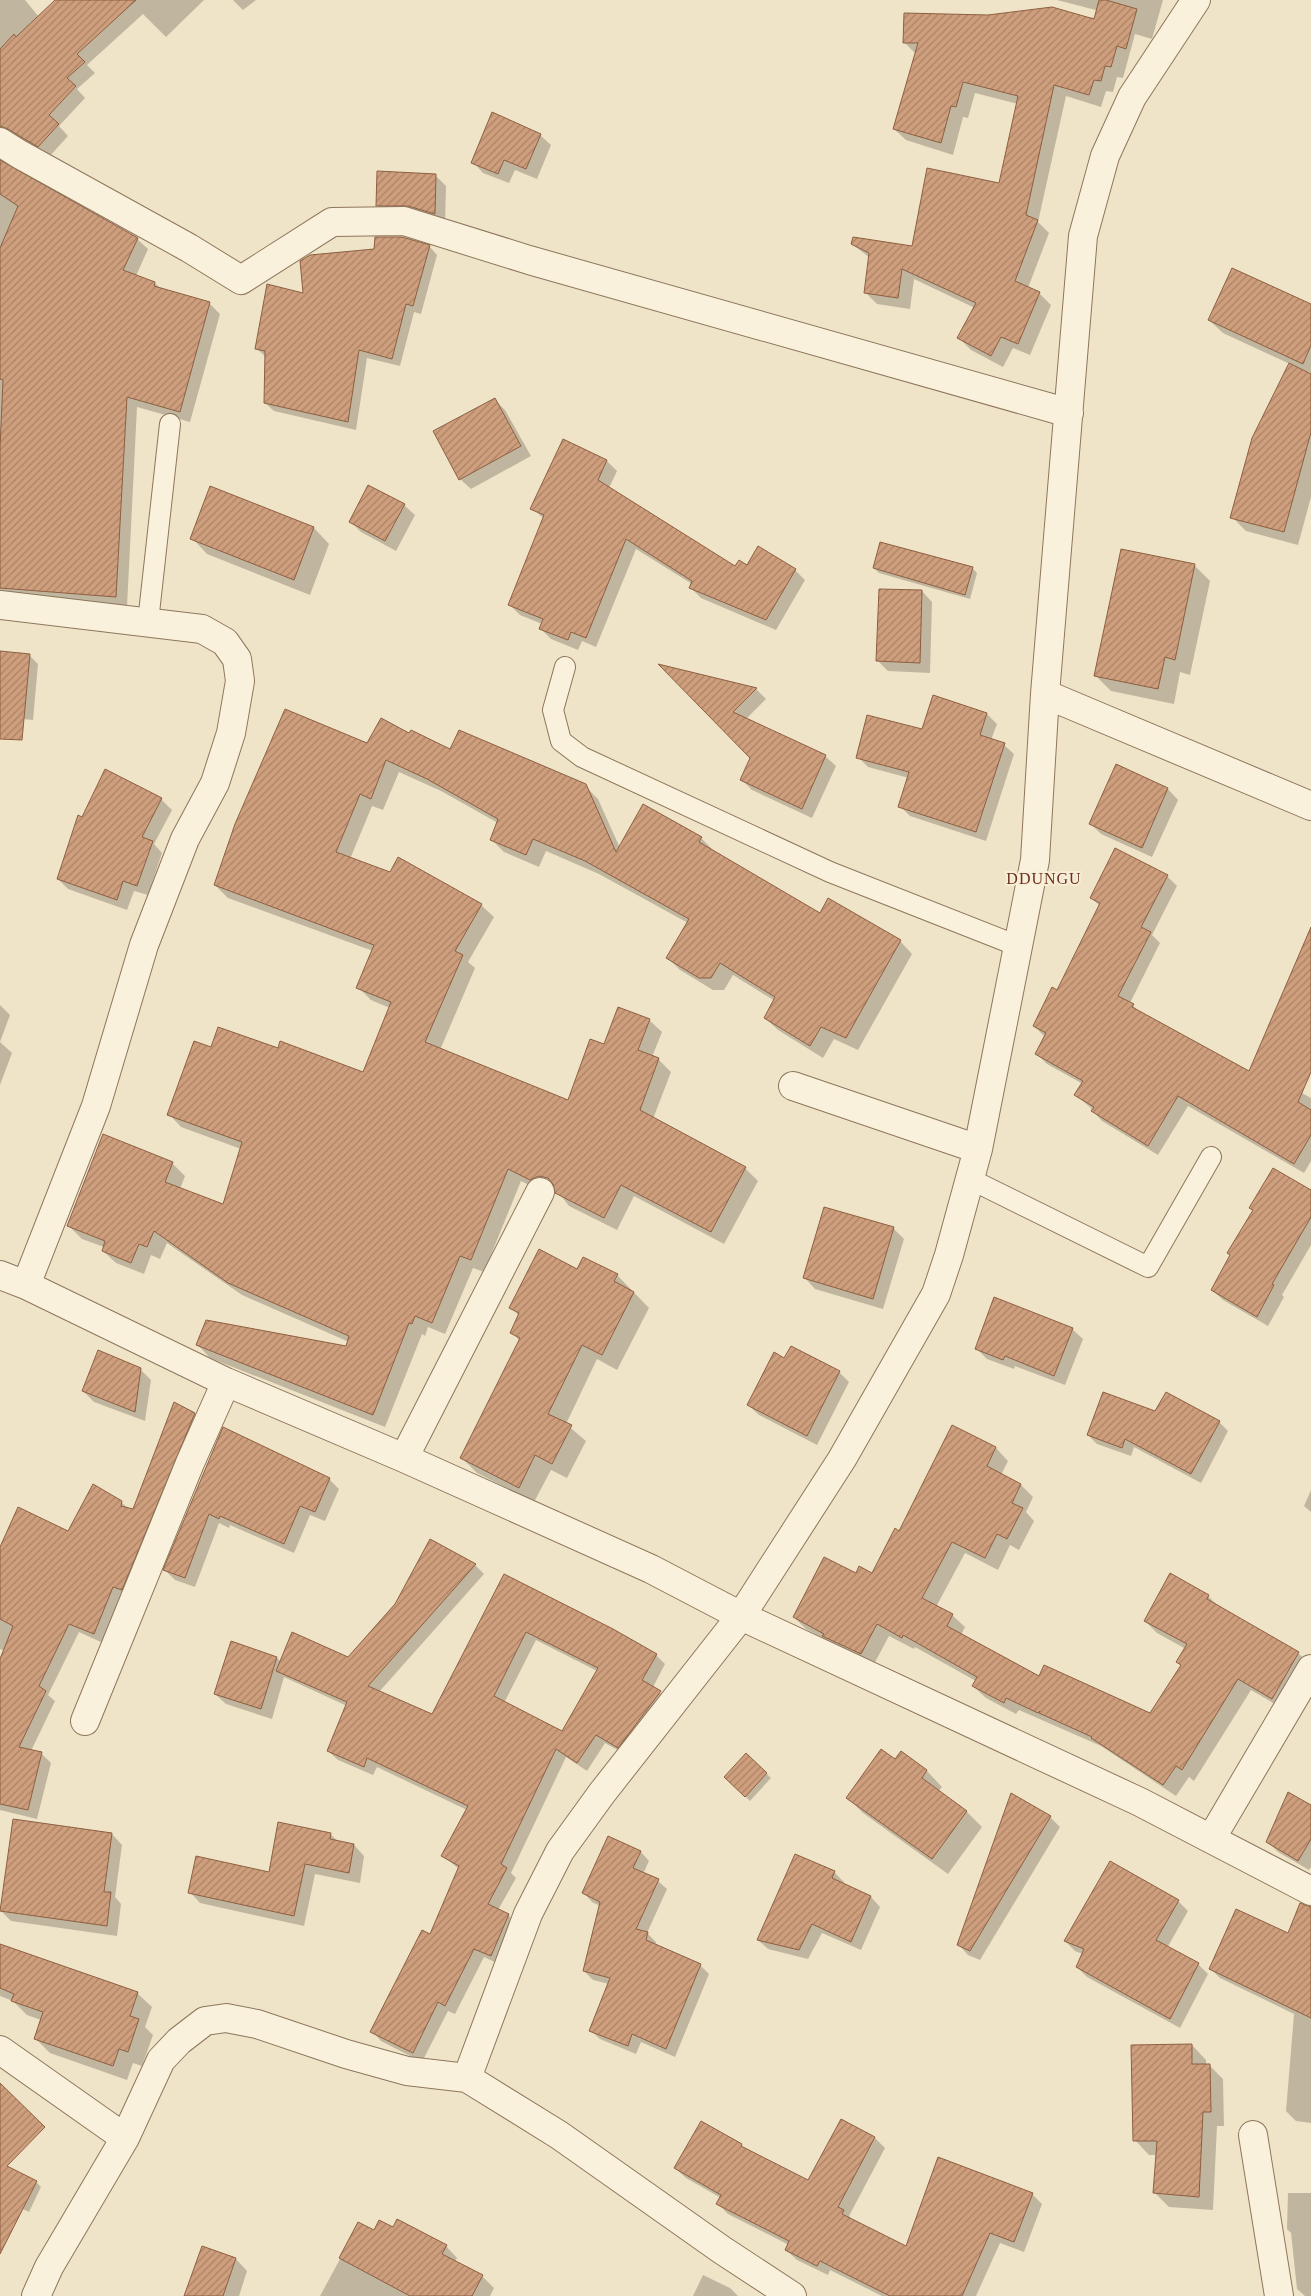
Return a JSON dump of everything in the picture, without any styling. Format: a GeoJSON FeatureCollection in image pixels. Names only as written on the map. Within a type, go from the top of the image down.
{"type":"FeatureCollection","features":[{"type":"Feature","properties":{"kind":"street"},"geometry":{"type":"LineString","coordinates":[[467,2078],[528,1914],[560,1851],[602,1793],[741,1616],[842,1459],[936,1294],[949,1255],[978,1149],[1035,860],[1045,694],[1070,413],[1083,236],[1105,156],[1132,97],[1196,0]]}},
{"type":"Feature","properties":{"kind":"street"},"geometry":{"type":"LineString","coordinates":[[0,142],[189,248],[240,280],[332,222],[404,221],[529,260],[1070,413]]}},
{"type":"Feature","properties":{"kind":"street"},"geometry":{"type":"LineString","coordinates":[[0,605],[202,629],[225,642],[238,659],[240,681],[231,733],[215,782],[185,839],[144,945],[96,1106],[26,1285]]}},
{"type":"Feature","properties":{"kind":"street"},"geometry":{"type":"LineString","coordinates":[[1045,694],[1310,801]]}},
{"type":"Feature","properties":{"kind":"street"},"geometry":{"type":"LineString","coordinates":[[793,1086],[978,1149]]}},
{"type":"Feature","properties":{"kind":"street"},"geometry":{"type":"LineString","coordinates":[[404,1458],[540,1192]]}},
{"type":"Feature","properties":{"kind":"street"},"geometry":{"type":"LineString","coordinates":[[0,1275],[26,1285],[226,1382],[404,1458],[642,1565],[741,1616],[1132,1798],[1311,1892]]}},
{"type":"Feature","properties":{"kind":"street"},"geometry":{"type":"LineString","coordinates":[[85,1721],[190,1463],[226,1382]]}},
{"type":"Feature","properties":{"kind":"street"},"geometry":{"type":"LineString","coordinates":[[1211,1839],[1311,1669]]}},
{"type":"Feature","properties":{"kind":"street"},"geometry":{"type":"LineString","coordinates":[[36,2296],[48,2267],[125,2138],[161,2060],[179,2041],[204,2021],[226,2018],[257,2024],[346,2054],[408,2071],[467,2078],[559,2135],[722,2250],[792,2296]]}},
{"type":"Feature","properties":{"kind":"street"},"geometry":{"type":"LineString","coordinates":[[0,2050],[125,2138]]}},
{"type":"Feature","properties":{"kind":"street"},"geometry":{"type":"LineString","coordinates":[[1253,2135],[1279,2296]]}},
{"type":"Feature","properties":{"kind":"lane"},"geometry":{"type":"LineString","coordinates":[[148,622],[170,424]]}},
{"type":"Feature","properties":{"kind":"lane"},"geometry":{"type":"LineString","coordinates":[[565,666],[553,710],[561,741],[582,757],[830,872],[1018,946]]}},
{"type":"Feature","properties":{"kind":"lane"},"geometry":{"type":"LineString","coordinates":[[970,1179],[1148,1267],[1211,1158]]}},
{"type":"Feature","properties":{"kind":"building"},"geometry":{"type":"Polygon","coordinates":[[[55,0],[136,0],[77,54],[85,62],[67,78],[76,86],[49,115],[59,124],[38,147],[0,126],[0,49],[14,34],[16,37],[55,0]]]}},
{"type":"Feature","properties":{"kind":"building"},"geometry":{"type":"Polygon","coordinates":[[[1099,0],[1106,0],[1137,9],[1126,49],[1117,46],[1111,67],[1105,66],[1101,81],[1094,80],[1089,95],[1054,85],[1026,215],[1038,220],[1015,281],[1040,292],[1018,344],[1001,337],[991,356],[957,338],[976,303],[902,269],[898,298],[864,293],[869,253],[851,244],[853,237],[912,246],[927,168],[999,183],[1018,96],[963,82],[956,107],[951,106],[941,143],[893,129],[918,43],[903,43],[904,13],[988,15],[1052,7],[1094,19],[1099,0]]]}},
{"type":"Feature","properties":{"kind":"building"},"geometry":{"type":"Polygon","coordinates":[[[492,112],[541,134],[526,169],[504,160],[498,174],[471,163],[492,112]]]}},
{"type":"Feature","properties":{"kind":"building"},"geometry":{"type":"Polygon","coordinates":[[[0,160],[138,238],[123,270],[155,282],[154,286],[210,302],[180,412],[127,397],[116,597],[0,588],[0,448],[3,380],[0,379],[0,248],[18,206],[0,194],[0,160]]]}},
{"type":"Feature","properties":{"kind":"building"},"geometry":{"type":"Polygon","coordinates":[[[377,171],[436,174],[435,214],[408,206],[376,206],[377,171]]]}},
{"type":"Feature","properties":{"kind":"building"},"geometry":{"type":"Polygon","coordinates":[[[375,237],[402,237],[430,245],[413,306],[406,304],[392,359],[359,350],[348,422],[264,403],[265,351],[255,349],[267,284],[303,293],[300,261],[310,255],[374,249],[375,237]]]}},
{"type":"Feature","properties":{"kind":"building"},"geometry":{"type":"Polygon","coordinates":[[[1232,268],[1311,304],[1311,345],[1303,364],[1208,320],[1232,268]]]}},
{"type":"Feature","properties":{"kind":"building"},"geometry":{"type":"Polygon","coordinates":[[[1289,363],[1311,374],[1311,432],[1284,532],[1230,518],[1252,438],[1289,363]]]}},
{"type":"Feature","properties":{"kind":"building"},"geometry":{"type":"Polygon","coordinates":[[[495,398],[521,446],[459,480],[433,431],[495,398]]]}},
{"type":"Feature","properties":{"kind":"building"},"geometry":{"type":"Polygon","coordinates":[[[563,439],[607,460],[598,480],[735,566],[739,560],[747,565],[758,546],[796,569],[766,620],[689,588],[692,581],[626,539],[586,638],[571,632],[568,640],[539,629],[543,619],[508,605],[544,515],[530,509],[563,439]]]}},
{"type":"Feature","properties":{"kind":"building"},"geometry":{"type":"Polygon","coordinates":[[[368,485],[405,504],[385,541],[349,522],[368,485]]]}},
{"type":"Feature","properties":{"kind":"building"},"geometry":{"type":"Polygon","coordinates":[[[210,486],[314,527],[294,580],[190,539],[210,486]]]}},
{"type":"Feature","properties":{"kind":"building"},"geometry":{"type":"Polygon","coordinates":[[[880,542],[973,567],[965,595],[873,568],[880,542]]]}},
{"type":"Feature","properties":{"kind":"building"},"geometry":{"type":"Polygon","coordinates":[[[1121,549],[1195,564],[1175,660],[1165,657],[1158,689],[1094,676],[1121,549]]]}},
{"type":"Feature","properties":{"kind":"building"},"geometry":{"type":"Polygon","coordinates":[[[879,589],[922,590],[920,663],[876,661],[879,589]]]}},
{"type":"Feature","properties":{"kind":"building"},"geometry":{"type":"Polygon","coordinates":[[[0,651],[30,654],[22,740],[0,739],[0,651]]]}},
{"type":"Feature","properties":{"kind":"building"},"geometry":{"type":"Polygon","coordinates":[[[658,664],[757,688],[733,712],[826,755],[802,809],[740,780],[750,758],[658,664]]]}},
{"type":"Feature","properties":{"kind":"building"},"geometry":{"type":"Polygon","coordinates":[[[933,695],[987,713],[980,735],[1005,743],[976,832],[898,807],[909,772],[856,758],[867,715],[922,729],[933,695]]]}},
{"type":"Feature","properties":{"kind":"building"},"geometry":{"type":"Polygon","coordinates":[[[285,709],[367,743],[381,718],[409,733],[411,730],[450,749],[459,730],[586,784],[616,852],[643,804],[702,837],[699,842],[820,913],[828,898],[901,940],[846,1038],[821,1027],[810,1046],[764,1018],[775,997],[720,963],[711,978],[699,978],[666,958],[689,919],[585,861],[533,839],[526,855],[490,840],[498,819],[427,779],[386,760],[371,799],[360,794],[336,852],[390,872],[398,857],[482,904],[455,951],[463,955],[425,1042],[568,1100],[590,1039],[604,1044],[618,1007],[650,1019],[638,1050],[659,1058],[640,1110],[746,1167],[711,1232],[621,1185],[604,1218],[555,1193],[553,1184],[548,1178],[539,1176],[530,1180],[508,1169],[471,1260],[460,1256],[432,1323],[415,1316],[412,1324],[409,1323],[373,1415],[196,1345],[206,1320],[346,1346],[349,1336],[228,1283],[154,1231],[147,1247],[139,1244],[131,1263],[102,1251],[105,1241],[67,1226],[103,1134],[173,1162],[165,1182],[223,1204],[242,1142],[167,1115],[194,1041],[211,1047],[218,1027],[278,1048],[280,1041],[363,1072],[391,1002],[356,988],[374,945],[214,885],[235,824],[285,709]]]}},
{"type":"Feature","properties":{"kind":"building"},"geometry":{"type":"Polygon","coordinates":[[[1116,764],[1168,788],[1142,848],[1089,824],[1116,764]]]}},
{"type":"Feature","properties":{"kind":"building"},"geometry":{"type":"Polygon","coordinates":[[[105,769],[162,798],[142,837],[153,841],[137,886],[123,881],[117,900],[57,879],[78,815],[82,817],[105,769]]]}},
{"type":"Feature","properties":{"kind":"building"},"geometry":{"type":"Polygon","coordinates":[[[1115,848],[1168,875],[1141,927],[1151,932],[1118,996],[1134,1004],[1132,1007],[1249,1071],[1311,927],[1311,1072],[1298,1102],[1311,1110],[1311,1135],[1294,1164],[1178,1096],[1148,1146],[1091,1111],[1094,1107],[1074,1095],[1083,1081],[1035,1054],[1046,1033],[1033,1026],[1052,987],[1057,990],[1100,903],[1090,898],[1115,848]]]}},
{"type":"Feature","properties":{"kind":"building"},"geometry":{"type":"Polygon","coordinates":[[[1273,1168],[1311,1190],[1311,1217],[1272,1284],[1274,1285],[1257,1317],[1211,1290],[1230,1255],[1227,1253],[1253,1210],[1249,1208],[1273,1168]]]}},
{"type":"Feature","properties":{"kind":"building"},"geometry":{"type":"Polygon","coordinates":[[[824,1207],[894,1227],[873,1299],[803,1278],[824,1207]]]}},
{"type":"Feature","properties":{"kind":"building"},"geometry":{"type":"Polygon","coordinates":[[[539,1249],[577,1269],[583,1257],[618,1274],[614,1281],[634,1292],[602,1355],[582,1345],[548,1414],[572,1425],[552,1464],[535,1455],[519,1488],[460,1458],[520,1338],[510,1333],[519,1313],[509,1308],[539,1249]]]}},
{"type":"Feature","properties":{"kind":"building"},"geometry":{"type":"Polygon","coordinates":[[[994,1297],[1073,1328],[1054,1376],[1005,1356],[1003,1360],[975,1349],[994,1297]]]}},
{"type":"Feature","properties":{"kind":"building"},"geometry":{"type":"Polygon","coordinates":[[[791,1346],[840,1371],[807,1436],[747,1405],[774,1352],[784,1358],[791,1346]]]}},
{"type":"Feature","properties":{"kind":"building"},"geometry":{"type":"Polygon","coordinates":[[[98,1350],[141,1368],[135,1412],[82,1391],[98,1350]]]}},
{"type":"Feature","properties":{"kind":"building"},"geometry":{"type":"Polygon","coordinates":[[[1103,1392],[1155,1411],[1166,1392],[1220,1421],[1191,1474],[1125,1439],[1122,1448],[1087,1435],[1103,1392]]]}},
{"type":"Feature","properties":{"kind":"building"},"geometry":{"type":"Polygon","coordinates":[[[174,1402],[195,1413],[122,1590],[113,1587],[94,1634],[69,1624],[39,1686],[46,1691],[19,1747],[42,1752],[28,1810],[0,1804],[0,1659],[13,1626],[0,1619],[0,1547],[18,1507],[68,1531],[93,1484],[122,1501],[121,1506],[133,1509],[174,1402]]]}},
{"type":"Feature","properties":{"kind":"building"},"geometry":{"type":"Polygon","coordinates":[[[952,1425],[996,1447],[987,1466],[1021,1484],[1012,1503],[1023,1508],[1007,1539],[997,1534],[985,1558],[952,1542],[922,1598],[953,1614],[947,1626],[1039,1676],[1044,1665],[1150,1713],[1181,1665],[1176,1662],[1187,1644],[1144,1621],[1170,1573],[1209,1595],[1207,1599],[1299,1652],[1272,1699],[1238,1679],[1182,1770],[1176,1766],[1163,1785],[1092,1737],[1039,1713],[1040,1711],[1038,1713],[1006,1698],[1004,1703],[972,1686],[977,1677],[903,1635],[902,1638],[877,1624],[861,1654],[822,1636],[824,1634],[793,1617],[824,1557],[856,1573],[859,1566],[872,1573],[895,1528],[899,1531],[952,1425]]]}},
{"type":"Feature","properties":{"kind":"building"},"geometry":{"type":"Polygon","coordinates":[[[223,1427],[330,1478],[315,1512],[300,1506],[284,1544],[220,1516],[219,1519],[209,1514],[185,1578],[163,1570],[223,1427]]]}},
{"type":"Feature","properties":{"kind":"building"},"geometry":{"type":"Polygon","coordinates":[[[430,1539],[476,1564],[368,1686],[432,1714],[504,1574],[613,1629],[657,1654],[642,1680],[661,1691],[618,1748],[596,1735],[577,1763],[556,1749],[501,1864],[507,1868],[488,1904],[509,1914],[491,1956],[474,1949],[445,2006],[438,2002],[413,2053],[370,2032],[422,1930],[430,1934],[459,1866],[441,1856],[468,1806],[367,1758],[364,1767],[327,1751],[347,1702],[276,1671],[292,1632],[348,1657],[395,1604],[430,1539]],[[526,1632],[494,1696],[562,1731],[598,1668],[526,1632]]]}},
{"type":"Feature","properties":{"kind":"building"},"geometry":{"type":"Polygon","coordinates":[[[231,1641],[277,1657],[261,1709],[214,1694],[231,1641]]]}},
{"type":"Feature","properties":{"kind":"building"},"geometry":{"type":"Polygon","coordinates":[[[881,1749],[895,1759],[901,1751],[927,1770],[922,1778],[967,1811],[932,1859],[846,1798],[881,1749]]]}},
{"type":"Feature","properties":{"kind":"building"},"geometry":{"type":"Polygon","coordinates":[[[746,1753],[767,1773],[745,1797],[724,1777],[746,1753]]]}},
{"type":"Feature","properties":{"kind":"building"},"geometry":{"type":"Polygon","coordinates":[[[1288,1792],[1311,1805],[1311,1839],[1298,1861],[1266,1842],[1288,1792]]]}},
{"type":"Feature","properties":{"kind":"building"},"geometry":{"type":"Polygon","coordinates":[[[1011,1793],[1051,1816],[970,1951],[957,1945],[1011,1793]]]}},
{"type":"Feature","properties":{"kind":"building"},"geometry":{"type":"Polygon","coordinates":[[[13,1819],[112,1833],[104,1892],[111,1892],[107,1926],[0,1911],[13,1819]]]}},
{"type":"Feature","properties":{"kind":"building"},"geometry":{"type":"Polygon","coordinates":[[[278,1822],[331,1833],[330,1839],[354,1844],[349,1873],[305,1864],[294,1916],[188,1893],[196,1856],[269,1872],[278,1822]]]}},
{"type":"Feature","properties":{"kind":"building"},"geometry":{"type":"Polygon","coordinates":[[[608,1836],[641,1851],[633,1868],[659,1879],[636,1929],[648,1932],[646,1940],[701,1964],[666,2049],[632,2034],[628,2046],[589,2031],[610,1978],[583,1971],[600,1902],[582,1893],[608,1836]]]}},
{"type":"Feature","properties":{"kind":"building"},"geometry":{"type":"Polygon","coordinates":[[[795,1854],[835,1871],[832,1878],[871,1896],[851,1942],[812,1924],[799,1950],[757,1940],[795,1854]]]}},
{"type":"Feature","properties":{"kind":"building"},"geometry":{"type":"Polygon","coordinates":[[[1110,1861],[1179,1900],[1156,1940],[1199,1963],[1170,2019],[1076,1967],[1084,1949],[1064,1941],[1110,1861]]]}},
{"type":"Feature","properties":{"kind":"building"},"geometry":{"type":"Polygon","coordinates":[[[1300,1903],[1311,1907],[1311,2018],[1209,1969],[1236,1909],[1288,1933],[1300,1903]]]}},
{"type":"Feature","properties":{"kind":"building"},"geometry":{"type":"Polygon","coordinates":[[[0,1944],[138,1992],[130,2016],[139,2019],[128,2052],[119,2049],[113,2066],[34,2039],[43,2012],[11,2001],[14,1994],[0,1988],[0,1944]]]}},
{"type":"Feature","properties":{"kind":"building"},"geometry":{"type":"Polygon","coordinates":[[[1192,2044],[1192,2064],[1210,2064],[1211,2112],[1203,2112],[1199,2197],[1153,2193],[1157,2141],[1133,2141],[1131,2045],[1192,2044]]]}},
{"type":"Feature","properties":{"kind":"building"},"geometry":{"type":"Polygon","coordinates":[[[0,2083],[45,2127],[7,2166],[37,2181],[0,2254],[0,2083]]]}},
{"type":"Feature","properties":{"kind":"building"},"geometry":{"type":"Polygon","coordinates":[[[841,2119],[875,2137],[838,2207],[844,2210],[842,2214],[906,2246],[938,2157],[1033,2193],[1014,2242],[990,2233],[962,2296],[890,2296],[820,2261],[817,2266],[785,2250],[789,2241],[716,2204],[721,2195],[674,2168],[701,2121],[742,2144],[741,2146],[808,2180],[841,2119]]]}},
{"type":"Feature","properties":{"kind":"building"},"geometry":{"type":"Polygon","coordinates":[[[397,2219],[447,2245],[442,2254],[483,2275],[472,2296],[410,2296],[339,2258],[358,2222],[374,2230],[379,2220],[393,2227],[397,2219]]]}},
{"type":"Feature","properties":{"kind":"building"},"geometry":{"type":"Polygon","coordinates":[[[202,2246],[236,2258],[223,2296],[184,2296],[202,2246]]]}},
{"type":"Feature","properties":{"kind":"district","name":"DDUNGU"},"geometry":{"type":"Point","coordinates":[1044,878]}}]}
